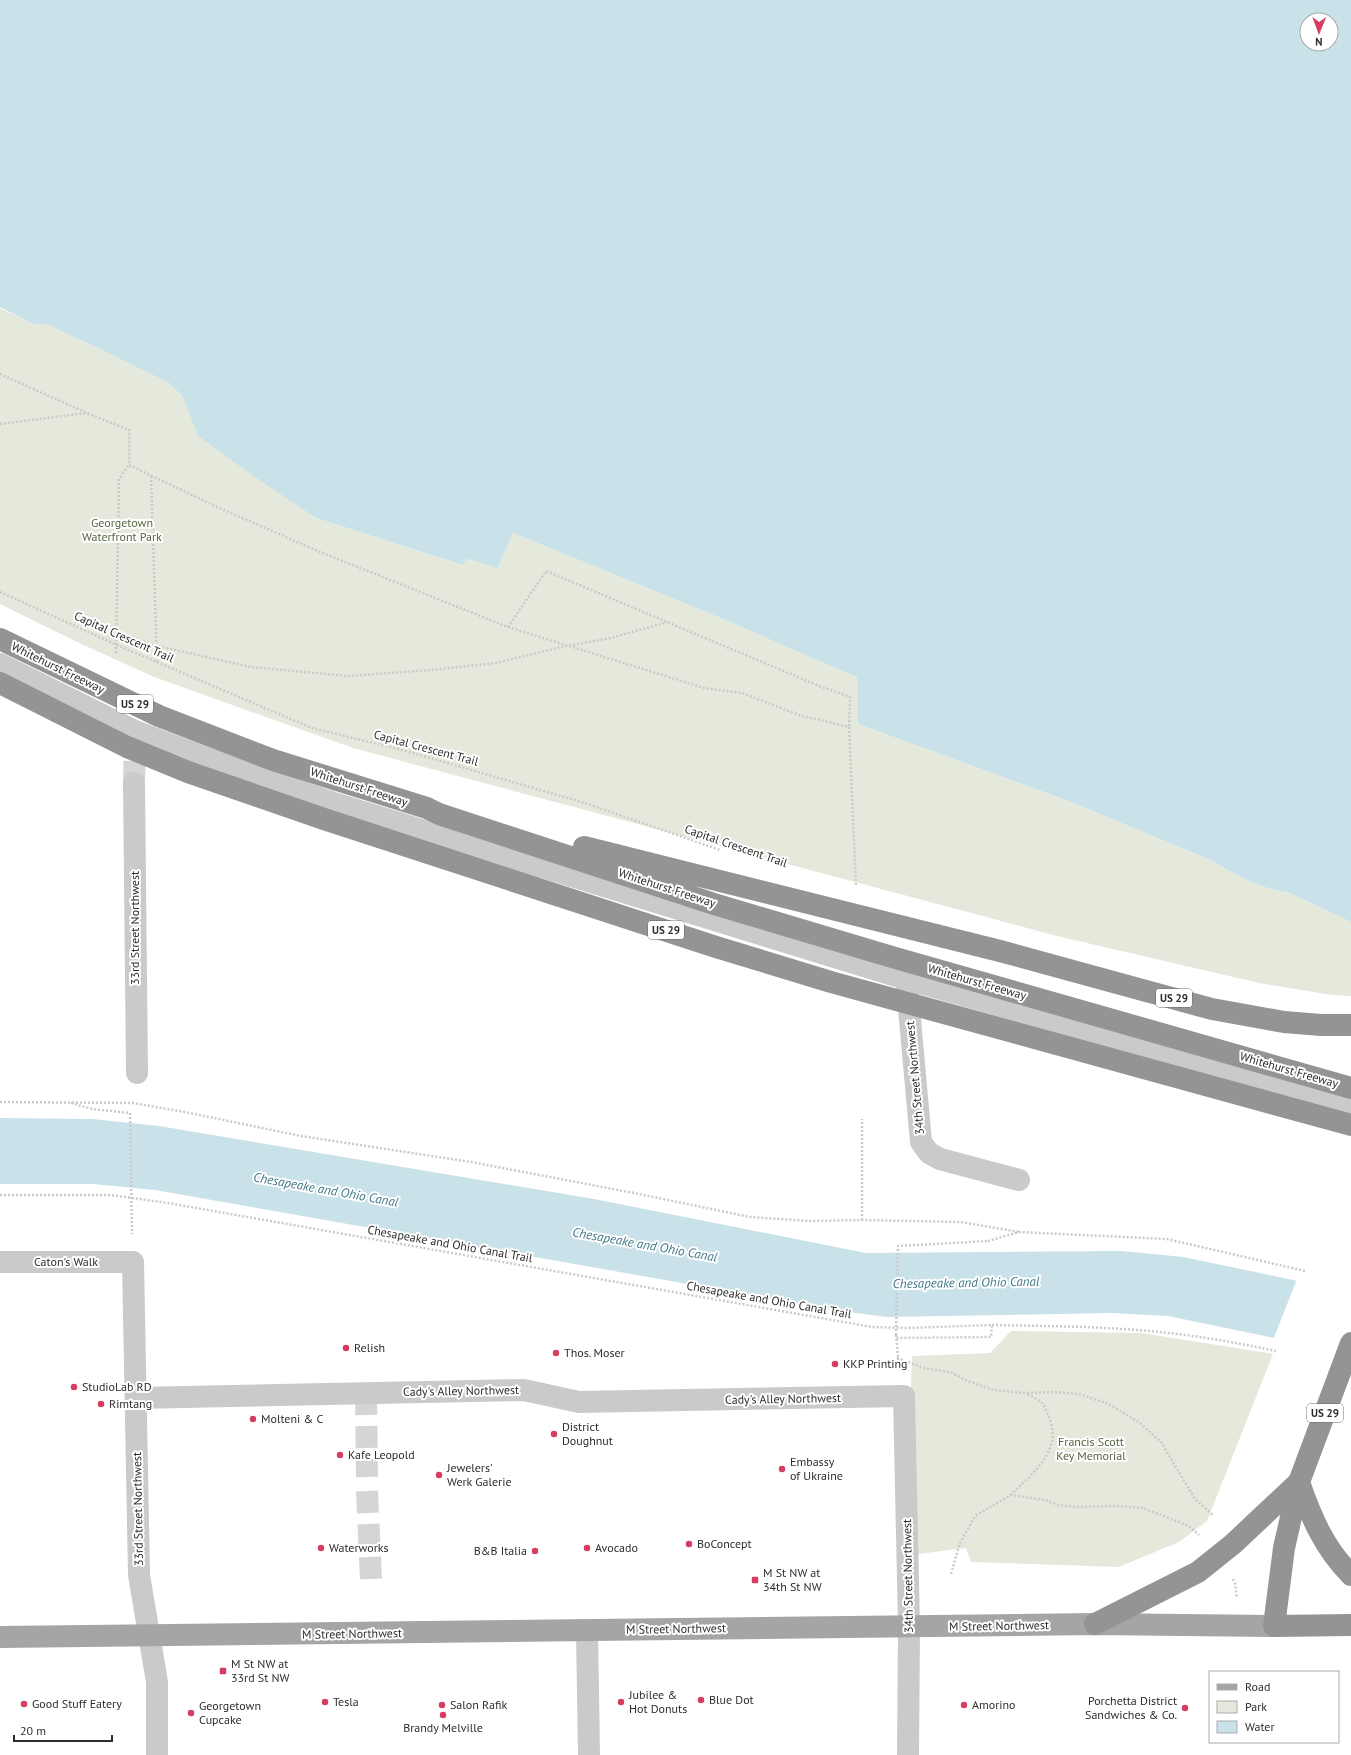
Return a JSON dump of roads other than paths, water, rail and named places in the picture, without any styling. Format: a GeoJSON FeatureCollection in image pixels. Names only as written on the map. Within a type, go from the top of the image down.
{"type":"FeatureCollection","features":[{"type":"Feature","properties":{"kind":"highway","name":"Whitehurst Freeway"},"geometry":{"type":"LineString","coordinates":[[0,639],[159,716],[273,760],[426,808],[439,814],[547,850],[744,913],[992,987],[1351,1088]]}},
{"type":"Feature","properties":{"kind":"highway","name":"US 29"},"geometry":{"type":"LineString","coordinates":[[0,683],[126,747],[188,772],[324,819],[831,982],[1351,1125]]}},
{"type":"Feature","properties":{"kind":"highway","name":"US 29"},"geometry":{"type":"LineString","coordinates":[[426,808],[1000,951],[1212,1009],[1284,1022],[1321,1025],[1351,1025]]}},
{"type":"Feature","properties":{"kind":"highway","name":"US 29"},"geometry":{"type":"LineString","coordinates":[[1299,1482],[1351,1343]]}},
{"type":"Feature","properties":{"kind":"highway"},"geometry":{"type":"LineString","coordinates":[[1299,1482],[1311,1515],[1328,1549],[1351,1575]]}},
{"type":"Feature","properties":{"kind":"highway"},"geometry":{"type":"LineString","coordinates":[[1094,1624],[1198,1572],[1234,1544],[1299,1482]]}},
{"type":"Feature","properties":{"kind":"highway"},"geometry":{"type":"LineString","coordinates":[[1274,1626],[1278,1584],[1284,1548],[1299,1482]]}},
{"type":"Feature","properties":{"kind":"highway","name":"M Street Northwest"},"geometry":{"type":"LineString","coordinates":[[1274,1626],[1351,1625]]}},
{"type":"Feature","properties":{"kind":"main road","name":"M Street Northwest"},"geometry":{"type":"LineString","coordinates":[[0,1637],[1094,1624],[1274,1626]]}},
{"type":"Feature","properties":{"kind":"street"},"geometry":{"type":"LineString","coordinates":[[0,664],[135,731],[263,779],[395,823],[906,979],[1351,1105]]}},
{"type":"Feature","properties":{"kind":"street","name":"33rd Street Northwest"},"geometry":{"type":"LineString","coordinates":[[134,783],[137,1073]]}},
{"type":"Feature","properties":{"kind":"street","name":"34th Street Northwest"},"geometry":{"type":"LineString","coordinates":[[906,979],[921,1142],[929,1153],[940,1159],[1019,1180]]}},
{"type":"Feature","properties":{"kind":"street","name":"Caton's Walk"},"geometry":{"type":"LineString","coordinates":[[0,1262],[133,1262]]}},
{"type":"Feature","properties":{"kind":"street","name":"33rd Street Northwest"},"geometry":{"type":"LineString","coordinates":[[133,1262],[139,1575],[148,1636],[157,1682],[157,1755]]}},
{"type":"Feature","properties":{"kind":"street","name":"Cady's Alley Northwest"},"geometry":{"type":"LineString","coordinates":[[136,1398],[524,1390],[579,1402],[904,1396]]}},
{"type":"Feature","properties":{"kind":"street","name":"34th Street Northwest"},"geometry":{"type":"LineString","coordinates":[[904,1396],[909,1627],[908,1755]]}},
{"type":"Feature","properties":{"kind":"street"},"geometry":{"type":"LineString","coordinates":[[587,1631],[589,1755]]}},
{"type":"Feature","properties":{"kind":"water"},"geometry":{"type":"Polygon","coordinates":[[[0,0],[1351,0],[1351,922],[1290,893],[1267,888],[1243,878],[1208,859],[1066,800],[858,724],[857,677],[711,614],[513,533],[498,568],[466,559],[463,565],[316,518],[252,475],[198,436],[182,396],[169,383],[48,325],[33,324],[0,307],[0,0]]]}},
{"type":"Feature","properties":{"kind":"water","name":"Chesapeake and Ohio Canal"},"geometry":{"type":"Polygon","coordinates":[[[0,1118],[92,1119],[159,1126],[594,1199],[866,1253],[1122,1251],[1183,1257],[1351,1292],[1351,1354],[1168,1316],[1112,1313],[887,1317],[841,1311],[155,1190],[94,1184],[0,1184],[0,1118]]]}},
{"type":"Feature","properties":{"kind":"tunnel"},"geometry":{"type":"LineString","coordinates":[[134,783],[135,732]]}},
{"type":"Feature","properties":{"kind":"tunnel"},"geometry":{"type":"LineString","coordinates":[[366,1393],[367,1477]]}},
{"type":"Feature","properties":{"kind":"tunnel"},"geometry":{"type":"LineString","coordinates":[[367,1491],[371,1579]]}},
{"type":"Feature","properties":{"kind":"place","name":"Relish"},"geometry":{"type":"Point","coordinates":[346,1348]}},
{"type":"Feature","properties":{"kind":"place","name":"Thos. Moser"},"geometry":{"type":"Point","coordinates":[556,1353]}},
{"type":"Feature","properties":{"kind":"place","name":"KKP Printing"},"geometry":{"type":"Point","coordinates":[835,1364]}},
{"type":"Feature","properties":{"kind":"place","name":"StudioLab RD"},"geometry":{"type":"Point","coordinates":[74,1387]}},
{"type":"Feature","properties":{"kind":"place","name":"Rimtang"},"geometry":{"type":"Point","coordinates":[101,1404]}},
{"type":"Feature","properties":{"kind":"place","name":"Molteni & C"},"geometry":{"type":"Point","coordinates":[253,1419]}},
{"type":"Feature","properties":{"kind":"place","name":"District Doughnut"},"geometry":{"type":"Point","coordinates":[554,1434]}},
{"type":"Feature","properties":{"kind":"place","name":"Kafe Leopold"},"geometry":{"type":"Point","coordinates":[340,1455]}},
{"type":"Feature","properties":{"kind":"place","name":"Embassy of Ukraine"},"geometry":{"type":"Point","coordinates":[782,1469]}},
{"type":"Feature","properties":{"kind":"place","name":"Jewelers' Werk Galerie"},"geometry":{"type":"Point","coordinates":[439,1475]}},
{"type":"Feature","properties":{"kind":"place","name":"BoConcept"},"geometry":{"type":"Point","coordinates":[689,1544]}},
{"type":"Feature","properties":{"kind":"place","name":"Waterworks"},"geometry":{"type":"Point","coordinates":[321,1548]}},
{"type":"Feature","properties":{"kind":"place","name":"Avocado"},"geometry":{"type":"Point","coordinates":[587,1548]}},
{"type":"Feature","properties":{"kind":"place","name":"B&B Italia"},"geometry":{"type":"Point","coordinates":[535,1551]}},
{"type":"Feature","properties":{"kind":"place","name":"M St NW at 34th St NW"},"geometry":{"type":"Point","coordinates":[755,1580]}},
{"type":"Feature","properties":{"kind":"place","name":"M St NW at 33rd St NW"},"geometry":{"type":"Point","coordinates":[223,1671]}},
{"type":"Feature","properties":{"kind":"place","name":"Blue Dot"},"geometry":{"type":"Point","coordinates":[701,1700]}},
{"type":"Feature","properties":{"kind":"place","name":"Tesla"},"geometry":{"type":"Point","coordinates":[325,1702]}},
{"type":"Feature","properties":{"kind":"place","name":"Jubilee & Hot Donuts"},"geometry":{"type":"Point","coordinates":[621,1702]}},
{"type":"Feature","properties":{"kind":"place","name":"Good Stuff Eatery"},"geometry":{"type":"Point","coordinates":[24,1704]}},
{"type":"Feature","properties":{"kind":"place","name":"Salon Rafik"},"geometry":{"type":"Point","coordinates":[442,1705]}},
{"type":"Feature","properties":{"kind":"place","name":"Amorino"},"geometry":{"type":"Point","coordinates":[964,1705]}},
{"type":"Feature","properties":{"kind":"place","name":"Porchetta District Sandwiches & Co."},"geometry":{"type":"Point","coordinates":[1185,1708]}},
{"type":"Feature","properties":{"kind":"place","name":"Georgetown Cupcake"},"geometry":{"type":"Point","coordinates":[191,1713]}},
{"type":"Feature","properties":{"kind":"place","name":"Brandy Melville"},"geometry":{"type":"Point","coordinates":[443,1715]}},
{"type":"Feature","properties":{"kind":"park label","name":"Georgetown Waterfront Park"},"geometry":{"type":"Point","coordinates":[122,530]}},
{"type":"Feature","properties":{"kind":"park label","name":"Francis Scott Key Memorial"},"geometry":{"type":"Point","coordinates":[1091,1449]}}]}
